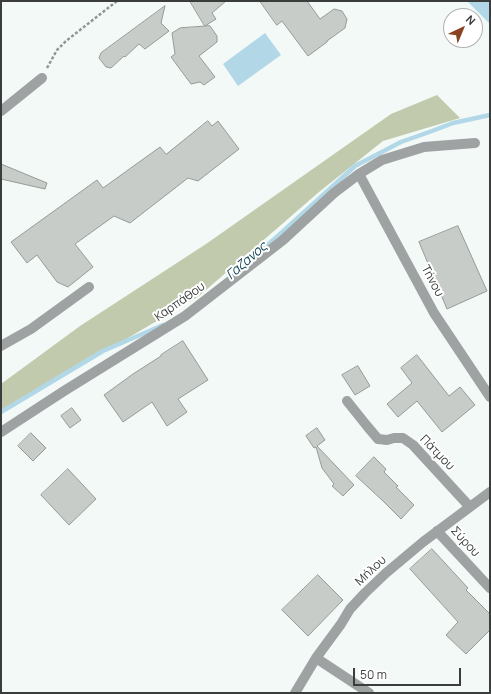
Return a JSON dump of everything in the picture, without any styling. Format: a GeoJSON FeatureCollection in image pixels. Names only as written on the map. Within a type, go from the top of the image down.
{"type":"FeatureCollection","features":[{"type":"Feature","properties":{"kind":"street"},"geometry":{"type":"LineString","coordinates":[[1,111],[42,78]]}},
{"type":"Feature","properties":{"kind":"street","name":"Καρπάθου"},"geometry":{"type":"LineString","coordinates":[[1,432],[185,316],[283,240],[334,193],[359,174],[382,160],[424,147],[474,143]]}},
{"type":"Feature","properties":{"kind":"street","name":"Τήνου"},"geometry":{"type":"LineString","coordinates":[[359,174],[434,313],[490,397]]}},
{"type":"Feature","properties":{"kind":"street"},"geometry":{"type":"LineString","coordinates":[[1,346],[31,329],[90,287]]}},
{"type":"Feature","properties":{"kind":"street","name":"Πάτμου"},"geometry":{"type":"LineString","coordinates":[[347,401],[378,439],[387,440],[403,438],[413,445],[469,506]]}},
{"type":"Feature","properties":{"kind":"street","name":"Μήλου"},"geometry":{"type":"LineString","coordinates":[[295,693],[316,658],[350,609],[365,593],[423,542],[469,506],[490,492]]}},
{"type":"Feature","properties":{"kind":"street","name":"Σύρου"},"geometry":{"type":"LineString","coordinates":[[437,531],[490,588]]}},
{"type":"Feature","properties":{"kind":"street"},"geometry":{"type":"LineString","coordinates":[[316,658],[369,693]]}},
{"type":"Feature","properties":{"kind":"path"},"geometry":{"type":"LineString","coordinates":[[42,78],[57,50],[66,41],[118,1]]}},
{"type":"Feature","properties":{"kind":"green space"},"geometry":{"type":"Polygon","coordinates":[[[437,95],[460,118],[383,141],[319,192],[199,296],[1,413],[1,384],[80,326],[206,244],[391,114],[437,95]]]}},
{"type":"Feature","properties":{"kind":"water"},"geometry":{"type":"Polygon","coordinates":[[[467,1],[490,1],[490,24],[483,17],[483,8],[474,8],[467,1]]]}},
{"type":"Feature","properties":{"kind":"water"},"geometry":{"type":"Polygon","coordinates":[[[265,33],[281,55],[238,86],[223,64],[265,33]]]}},
{"type":"Feature","properties":{"kind":"building"},"geometry":{"type":"Polygon","coordinates":[[[190,1],[226,1],[212,13],[216,19],[205,26],[190,1]]]}},
{"type":"Feature","properties":{"kind":"building"},"geometry":{"type":"Polygon","coordinates":[[[260,1],[307,1],[320,19],[334,9],[342,11],[347,19],[345,28],[308,56],[282,21],[277,25],[260,1]]]}},
{"type":"Feature","properties":{"kind":"building"},"geometry":{"type":"Polygon","coordinates":[[[165,6],[161,23],[169,31],[145,49],[139,44],[111,68],[106,67],[99,58],[101,53],[165,6]]]}},
{"type":"Feature","properties":{"kind":"building"},"geometry":{"type":"Polygon","coordinates":[[[210,26],[217,36],[217,42],[199,56],[215,77],[204,85],[200,82],[191,84],[171,57],[175,54],[172,33],[180,28],[210,26]]]}},
{"type":"Feature","properties":{"kind":"building"},"geometry":{"type":"Polygon","coordinates":[[[208,121],[212,126],[218,121],[239,149],[198,181],[188,178],[130,223],[114,216],[75,244],[93,267],[68,287],[57,282],[37,255],[27,263],[11,242],[97,180],[103,188],[160,147],[166,154],[208,121]]]}},
{"type":"Feature","properties":{"kind":"building"},"geometry":{"type":"Polygon","coordinates":[[[1,164],[47,183],[45,189],[1,179],[1,164]]]}},
{"type":"Feature","properties":{"kind":"building"},"geometry":{"type":"Polygon","coordinates":[[[458,226],[487,291],[447,309],[419,242],[458,226]]]}},
{"type":"Feature","properties":{"kind":"building"},"geometry":{"type":"Polygon","coordinates":[[[183,341],[208,380],[178,399],[187,412],[167,426],[152,402],[123,422],[104,395],[183,341]]]}},
{"type":"Feature","properties":{"kind":"building"},"geometry":{"type":"Polygon","coordinates":[[[417,355],[449,396],[460,387],[475,405],[442,432],[417,401],[398,417],[387,404],[412,383],[401,368],[417,355]]]}},
{"type":"Feature","properties":{"kind":"building"},"geometry":{"type":"Polygon","coordinates":[[[358,366],[370,386],[355,395],[342,375],[358,366]]]}},
{"type":"Feature","properties":{"kind":"building"},"geometry":{"type":"Polygon","coordinates":[[[72,408],[81,420],[70,428],[61,416],[72,408]]]}},
{"type":"Feature","properties":{"kind":"building"},"geometry":{"type":"Polygon","coordinates":[[[317,428],[325,440],[317,446],[354,485],[343,496],[332,486],[334,484],[322,468],[316,447],[314,448],[306,436],[317,428]]]}},
{"type":"Feature","properties":{"kind":"building"},"geometry":{"type":"Polygon","coordinates":[[[31,433],[46,448],[33,461],[18,446],[31,433]]]}},
{"type":"Feature","properties":{"kind":"building"},"geometry":{"type":"Polygon","coordinates":[[[374,457],[386,469],[384,472],[398,486],[396,487],[414,505],[401,519],[356,476],[374,457]]]}},
{"type":"Feature","properties":{"kind":"building"},"geometry":{"type":"Polygon","coordinates":[[[68,469],[96,499],[69,525],[41,495],[68,469]]]}},
{"type":"Feature","properties":{"kind":"building"},"geometry":{"type":"Polygon","coordinates":[[[432,549],[468,588],[466,590],[490,614],[490,630],[466,654],[446,635],[458,622],[410,569],[432,549]]]}},
{"type":"Feature","properties":{"kind":"building"},"geometry":{"type":"Polygon","coordinates":[[[318,575],[343,600],[308,636],[282,610],[318,575]]]}},
{"type":"Feature","properties":{"kind":"waterway","name":"Γαζανος"},"geometry":{"type":"LineString","coordinates":[[249,261],[355,166],[401,142],[453,123],[490,115]]}},
{"type":"Feature","properties":{"kind":"waterway","name":"Γαζανος"},"geometry":{"type":"LineString","coordinates":[[1,412],[103,351],[163,325]]}}]}
